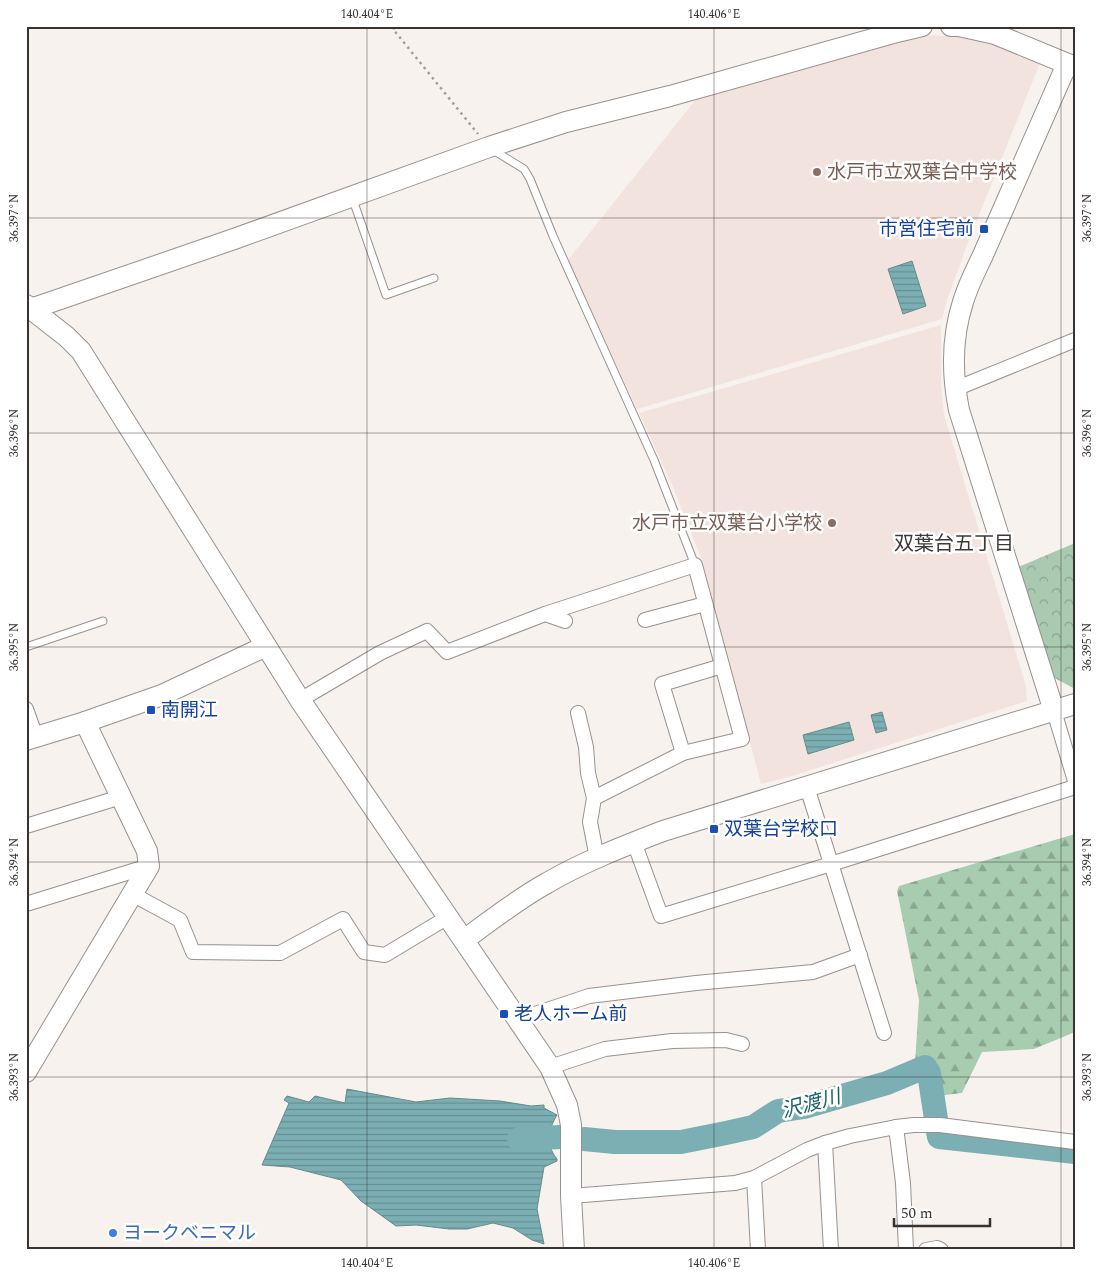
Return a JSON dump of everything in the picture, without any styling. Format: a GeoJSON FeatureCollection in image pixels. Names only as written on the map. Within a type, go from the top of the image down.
{"type":"FeatureCollection","features":[{"type":"Feature","properties":{"kind":"street"},"geometry":{"type":"LineString","coordinates":[[29,307],[234,239],[489,147],[566,122],[670,96],[922,26]]}},
{"type":"Feature","properties":{"kind":"street"},"geometry":{"type":"LineString","coordinates":[[951,26],[995,34],[1071,66],[962,304],[955,348],[955,389],[965,431],[1075,781]]}},
{"type":"Feature","properties":{"kind":"street"},"geometry":{"type":"LineString","coordinates":[[29,307],[67,337],[81,352],[300,700],[550,1067],[567,1105],[571,1125],[571,1196],[574,1250]]}},
{"type":"Feature","properties":{"kind":"street"},"geometry":{"type":"LineString","coordinates":[[955,389],[1075,340]]}},
{"type":"Feature","properties":{"kind":"street"},"geometry":{"type":"LineString","coordinates":[[300,700],[380,653],[427,631],[447,652],[545,614],[695,564],[742,739],[683,753],[594,798]]}},
{"type":"Feature","properties":{"kind":"street"},"geometry":{"type":"LineString","coordinates":[[645,620],[705,604]]}},
{"type":"Feature","properties":{"kind":"street"},"geometry":{"type":"LineString","coordinates":[[545,614],[565,621]]}},
{"type":"Feature","properties":{"kind":"street"},"geometry":{"type":"LineString","coordinates":[[26,709],[31,739],[162,695],[266,646]]}},
{"type":"Feature","properties":{"kind":"street"},"geometry":{"type":"LineString","coordinates":[[683,753],[662,684],[722,666]]}},
{"type":"Feature","properties":{"kind":"street"},"geometry":{"type":"LineString","coordinates":[[464,940],[546,883],[634,842],[663,831],[1075,704]]}},
{"type":"Feature","properties":{"kind":"street"},"geometry":{"type":"LineString","coordinates":[[578,713],[586,747],[588,773],[594,798],[590,822],[597,858]]}},
{"type":"Feature","properties":{"kind":"street"},"geometry":{"type":"LineString","coordinates":[[26,1072],[149,866],[147,851],[85,722]]}},
{"type":"Feature","properties":{"kind":"street"},"geometry":{"type":"LineString","coordinates":[[807,787],[884,1033]]}},
{"type":"Feature","properties":{"kind":"street"},"geometry":{"type":"LineString","coordinates":[[634,842],[661,916],[1075,787]]}},
{"type":"Feature","properties":{"kind":"street"},"geometry":{"type":"LineString","coordinates":[[26,826],[121,797]]}},
{"type":"Feature","properties":{"kind":"street"},"geometry":{"type":"LineString","coordinates":[[26,904],[149,866]]}},
{"type":"Feature","properties":{"kind":"street"},"geometry":{"type":"LineString","coordinates":[[132,894],[180,920],[193,952],[280,953],[343,919],[364,952],[385,955],[448,917]]}},
{"type":"Feature","properties":{"kind":"street"},"geometry":{"type":"LineString","coordinates":[[517,1020],[589,996],[696,983],[813,972],[860,955]]}},
{"type":"Feature","properties":{"kind":"street"},"geometry":{"type":"LineString","coordinates":[[550,1067],[604,1049],[672,1041],[726,1040],[742,1044]]}},
{"type":"Feature","properties":{"kind":"street"},"geometry":{"type":"LineString","coordinates":[[571,1196],[735,1183],[754,1178],[807,1150],[825,1143],[850,1136],[914,1125],[940,1124],[1075,1142]]}},
{"type":"Feature","properties":{"kind":"street"},"geometry":{"type":"LineString","coordinates":[[896,1127],[903,1183],[906,1250]]}},
{"type":"Feature","properties":{"kind":"street"},"geometry":{"type":"LineString","coordinates":[[825,1143],[831,1250]]}},
{"type":"Feature","properties":{"kind":"street"},"geometry":{"type":"LineString","coordinates":[[754,1178],[758,1250]]}},
{"type":"Feature","properties":{"kind":"street"},"geometry":{"type":"LineString","coordinates":[[926,1250],[937,1248],[941,1250]]}},
{"type":"Feature","properties":{"kind":"lane"},"geometry":{"type":"LineString","coordinates":[[489,147],[524,169],[530,178],[654,460],[695,564]]}},
{"type":"Feature","properties":{"kind":"lane"},"geometry":{"type":"LineString","coordinates":[[352,197],[386,294],[434,278]]}},
{"type":"Feature","properties":{"kind":"lane"},"geometry":{"type":"LineString","coordinates":[[26,647],[103,621]]}},
{"type":"Feature","properties":{"kind":"path"},"geometry":{"type":"LineString","coordinates":[[398,26],[393,28],[489,147]]}},
{"type":"Feature","properties":{"kind":"shaded area","name":"水戸市立双葉台中学校"},"geometry":{"type":"Polygon","coordinates":[[[925,35],[959,37],[995,45],[1040,63],[967,245],[942,319],[637,409],[568,260],[697,98],[925,35]]]}},
{"type":"Feature","properties":{"kind":"shaded area","name":"水戸市立双葉台小学校"},"geometry":{"type":"Polygon","coordinates":[[[941,325],[941,384],[944,415],[1026,686],[1027,701],[789,777],[761,784],[702,560],[673,487],[639,413],[941,325]]]}},
{"type":"Feature","properties":{"kind":"green space"},"geometry":{"type":"Polygon","coordinates":[[[1075,543],[1075,689],[1051,676],[1016,568],[1075,543]]]}},
{"type":"Feature","properties":{"kind":"green space"},"geometry":{"type":"Polygon","coordinates":[[[1075,834],[1075,1032],[1034,1049],[982,1052],[962,1093],[936,1096],[933,1060],[915,1064],[919,1000],[897,891],[899,886],[1075,834]]]}},
{"type":"Feature","properties":{"kind":"water"},"geometry":{"type":"Polygon","coordinates":[[[912,261],[926,306],[903,314],[888,269],[912,261]]]}},
{"type":"Feature","properties":{"kind":"water"},"geometry":{"type":"Polygon","coordinates":[[[882,712],[887,730],[876,733],[871,715],[882,712]]]}},
{"type":"Feature","properties":{"kind":"water"},"geometry":{"type":"Polygon","coordinates":[[[849,722],[854,740],[808,754],[803,735],[849,722]]]}},
{"type":"Feature","properties":{"kind":"water"},"geometry":{"type":"Polygon","coordinates":[[[347,1089],[416,1102],[450,1098],[500,1101],[531,1106],[544,1105],[544,1108],[557,1115],[550,1132],[549,1142],[557,1161],[544,1167],[537,1209],[544,1244],[532,1240],[513,1228],[493,1223],[467,1229],[416,1225],[396,1226],[361,1201],[341,1180],[290,1167],[262,1165],[289,1103],[284,1100],[287,1096],[309,1102],[315,1096],[345,1103],[347,1089]]]}},
{"type":"Feature","properties":{"kind":"waterway","name":"沢渡川"},"geometry":{"type":"LineString","coordinates":[[584,1139],[615,1142],[681,1142],[726,1133],[753,1127],[778,1111],[804,1107],[887,1083],[925,1067],[929,1073],[936,1119]]}},
{"type":"Feature","properties":{"kind":"waterway","name":"沢渡川"},"geometry":{"type":"LineString","coordinates":[[938,1132],[939,1137],[1075,1152]]}},
{"type":"Feature","properties":{"kind":"waterway","name":"沢渡川"},"geometry":{"type":"LineString","coordinates":[[519,1139],[560,1137]]}},
{"type":"Feature","properties":{"kind":"place","name":"水戸市立双葉台中学校"},"geometry":{"type":"Point","coordinates":[817,172]}},
{"type":"Feature","properties":{"kind":"place","name":"市営住宅前"},"geometry":{"type":"Point","coordinates":[984,229]}},
{"type":"Feature","properties":{"kind":"place","name":"水戸市立双葉台小学校"},"geometry":{"type":"Point","coordinates":[832,523]}},
{"type":"Feature","properties":{"kind":"place","name":"南開江"},"geometry":{"type":"Point","coordinates":[151,710]}},
{"type":"Feature","properties":{"kind":"place","name":"双葉台学校口"},"geometry":{"type":"Point","coordinates":[714,829]}},
{"type":"Feature","properties":{"kind":"place","name":"老人ホーム前"},"geometry":{"type":"Point","coordinates":[504,1014]}},
{"type":"Feature","properties":{"kind":"place","name":"ヨークベニマル"},"geometry":{"type":"Point","coordinates":[113,1233]}},
{"type":"Feature","properties":{"kind":"district","name":"双葉台五丁目"},"geometry":{"type":"Point","coordinates":[954,544]}}]}
